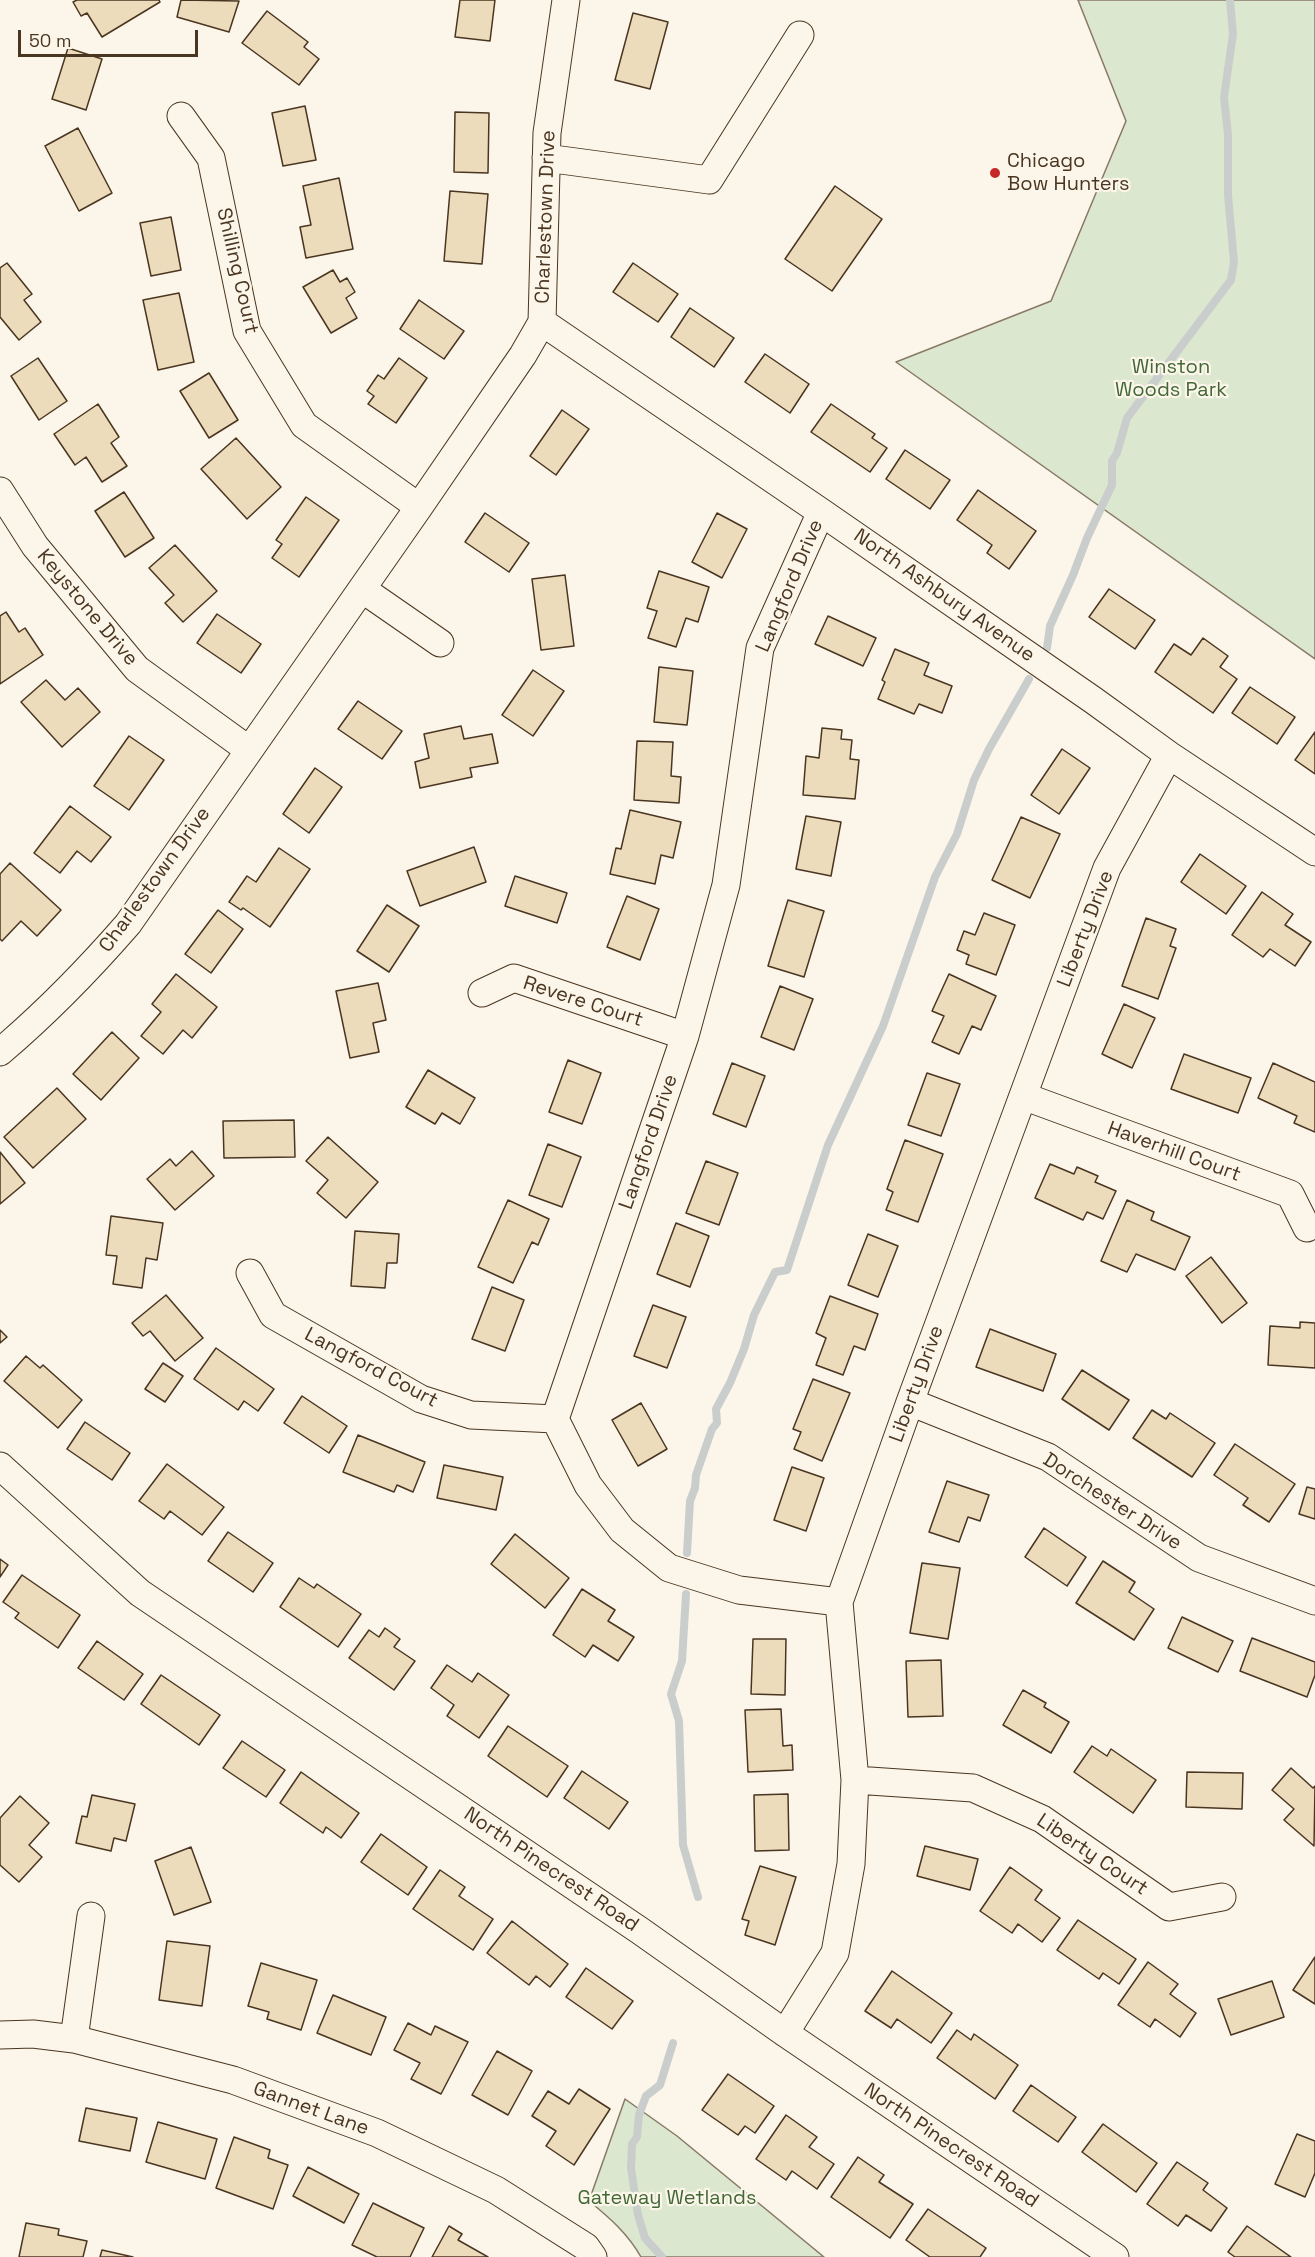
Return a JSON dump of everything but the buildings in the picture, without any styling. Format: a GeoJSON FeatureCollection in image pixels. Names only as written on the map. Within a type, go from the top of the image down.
{"type":"FeatureCollection","features":[{"type":"Feature","properties":{"kind":"street","name":"Charlestown Drive"},"geometry":{"type":"LineString","coordinates":[[0,1052],[33,1024],[95,962],[128,924],[363,589],[523,356],[542,322],[547,133],[567,0]]}},
{"type":"Feature","properties":{"kind":"street"},"geometry":{"type":"LineString","coordinates":[[546,158],[709,180],[800,35]]}},
{"type":"Feature","properties":{"kind":"street","name":"Shilling Court"},"geometry":{"type":"LineString","coordinates":[[181,116],[211,158],[247,331],[304,425],[419,507]]}},
{"type":"Feature","properties":{"kind":"street","name":"North Ashbury Avenue"},"geometry":{"type":"LineString","coordinates":[[542,322],[821,512],[1169,755],[1315,852]]}},
{"type":"Feature","properties":{"kind":"street","name":"Keystone Drive"},"geometry":{"type":"LineString","coordinates":[[0,491],[35,546],[137,669],[249,750]]}},
{"type":"Feature","properties":{"kind":"street","name":"Langford Drive"},"geometry":{"type":"LineString","coordinates":[[555,1419],[685,1036],[726,885],[760,648],[821,512]]}},
{"type":"Feature","properties":{"kind":"street"},"geometry":{"type":"LineString","coordinates":[[363,589],[440,643]]}},
{"type":"Feature","properties":{"kind":"street","name":"Liberty Drive"},"geometry":{"type":"LineString","coordinates":[[785,2033],[835,1953],[851,1864],[855,1780],[839,1602],[910,1402],[1107,868],[1169,755]]}},
{"type":"Feature","properties":{"kind":"street","name":"Revere Court"},"geometry":{"type":"LineString","coordinates":[[482,993],[514,978],[685,1036]]}},
{"type":"Feature","properties":{"kind":"street","name":"Haverhill Court"},"geometry":{"type":"LineString","coordinates":[[1023,1096],[1290,1194],[1307,1228]]}},
{"type":"Feature","properties":{"kind":"street","name":"Langford Court"},"geometry":{"type":"LineString","coordinates":[[250,1273],[273,1315],[421,1399],[471,1415],[555,1419]]}},
{"type":"Feature","properties":{"kind":"street","name":"Dorchester Drive"},"geometry":{"type":"LineString","coordinates":[[910,1402],[1048,1457],[1199,1558],[1315,1601]]}},
{"type":"Feature","properties":{"kind":"street"},"geometry":{"type":"LineString","coordinates":[[555,1419],[588,1485],[622,1530],[669,1568],[739,1590],[839,1602]]}},
{"type":"Feature","properties":{"kind":"street","name":"North Pinecrest Road"},"geometry":{"type":"LineString","coordinates":[[0,1466],[140,1593],[639,1930],[785,2033],[1115,2257]]}},
{"type":"Feature","properties":{"kind":"street","name":"Liberty Court"},"geometry":{"type":"LineString","coordinates":[[855,1780],[973,1788],[1042,1819],[1169,1907],[1222,1897]]}},
{"type":"Feature","properties":{"kind":"street"},"geometry":{"type":"LineString","coordinates":[[74,2039],[91,1916]]}},
{"type":"Feature","properties":{"kind":"street","name":"Gannet Lane"},"geometry":{"type":"LineString","coordinates":[[0,2034],[33,2034],[74,2039],[233,2080],[377,2133],[496,2190],[586,2247],[593,2257]]}},
{"type":"Feature","properties":{"kind":"green space","name":"Winston Woods Park"},"geometry":{"type":"Polygon","coordinates":[[[1078,0],[1315,0],[1315,659],[896,362],[1051,301],[1126,121],[1078,0]]]}},
{"type":"Feature","properties":{"kind":"green space","name":"Gateway Wetlands"},"geometry":{"type":"Polygon","coordinates":[[[625,2099],[677,2136],[824,2257],[641,2257],[618,2227],[589,2201],[625,2099]]]}},
{"type":"Feature","properties":{"kind":"waterway"},"geometry":{"type":"LineString","coordinates":[[1047,648],[1050,626],[1112,485],[1112,461],[1117,453],[1127,418],[1231,280],[1234,262],[1228,195],[1228,135],[1224,97],[1233,34],[1230,0]]}},
{"type":"Feature","properties":{"kind":"waterway"},"geometry":{"type":"LineString","coordinates":[[687,1553],[690,1501],[695,1488],[696,1475],[712,1429],[717,1423],[716,1409],[730,1383],[744,1349],[754,1315],[775,1272],[787,1270],[828,1145],[883,1026],[935,877],[957,834],[974,780],[1029,679]]}},
{"type":"Feature","properties":{"kind":"waterway"},"geometry":{"type":"LineString","coordinates":[[686,1594],[682,1661],[671,1694],[679,1721],[683,1845],[698,1897]]}},
{"type":"Feature","properties":{"kind":"waterway"},"geometry":{"type":"LineString","coordinates":[[662,2257],[645,2238],[638,2215],[631,2168],[632,2144],[637,2137],[639,2115],[646,2096],[660,2085],[673,2043]]}},
{"type":"Feature","properties":{"kind":"place","name":"Chicago Bow Hunters"},"geometry":{"type":"Point","coordinates":[995,173]}}]}
